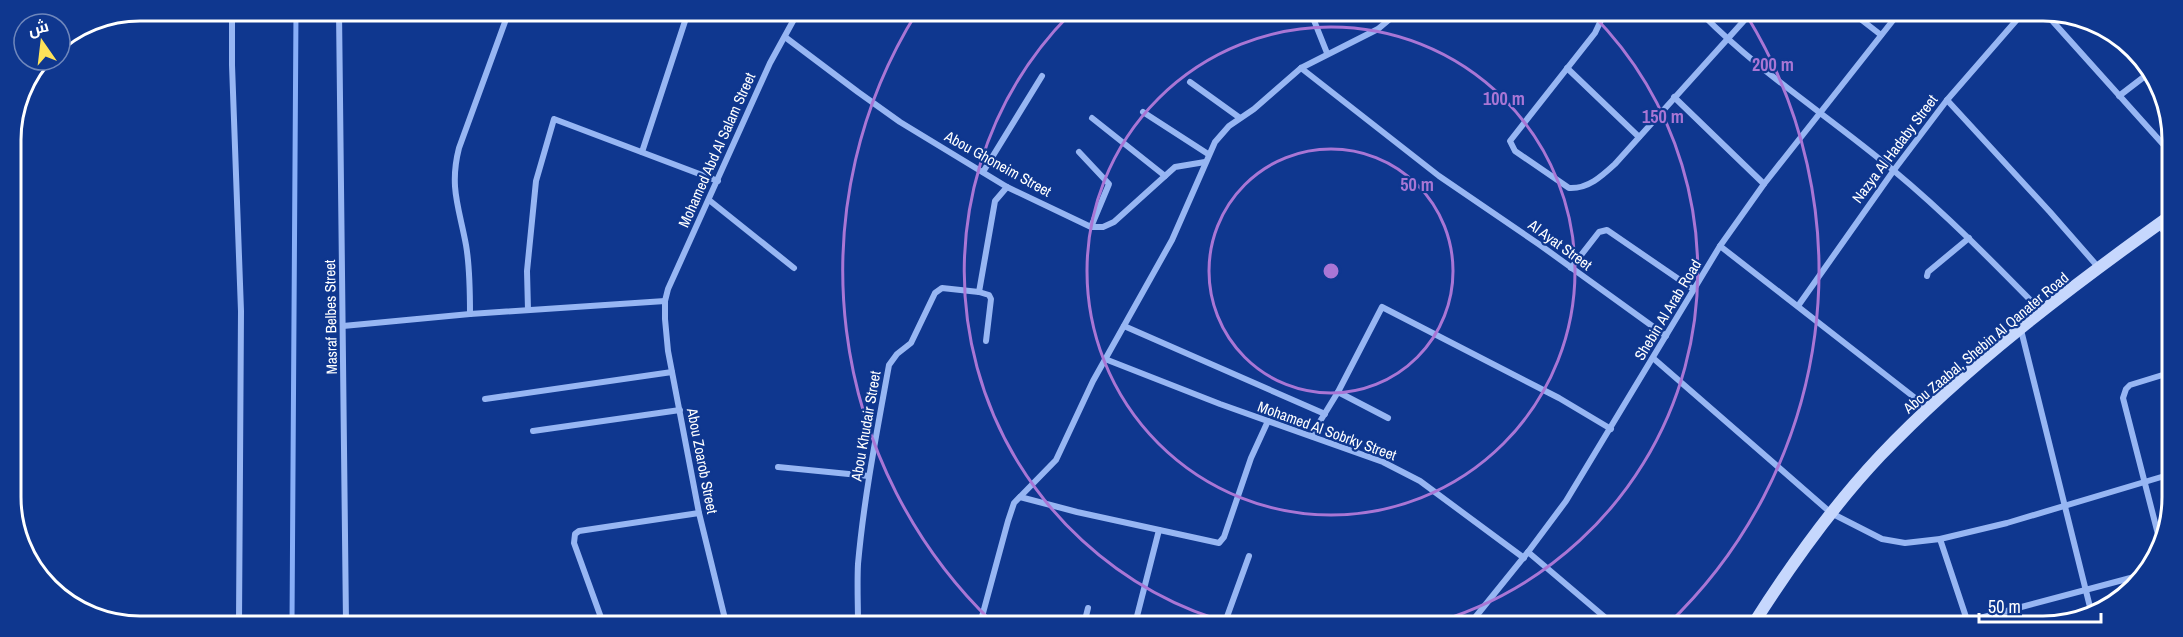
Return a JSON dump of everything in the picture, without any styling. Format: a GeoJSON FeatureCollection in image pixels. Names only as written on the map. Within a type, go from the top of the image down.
{"type":"FeatureCollection","features":[{"type":"Feature","properties":{"kind":"street"},"geometry":{"type":"LineString","coordinates":[[232,21],[231,65],[241,311],[239,616]]}},
{"type":"Feature","properties":{"kind":"street","name":"Masraf Belbes Street"},"geometry":{"type":"LineString","coordinates":[[339,21],[346,616]]}},
{"type":"Feature","properties":{"kind":"street"},"geometry":{"type":"LineString","coordinates":[[470,314],[470,280],[466,245],[454,196],[455,164],[505,21]]}},
{"type":"Feature","properties":{"kind":"street"},"geometry":{"type":"LineString","coordinates":[[642,152],[685,21]]}},
{"type":"Feature","properties":{"kind":"street","name":"Mohamed Abd Al Salam Street"},"geometry":{"type":"LineString","coordinates":[[665,301],[673,277],[770,63],[793,21]]}},
{"type":"Feature","properties":{"kind":"street"},"geometry":{"type":"LineString","coordinates":[[1314,21],[1327,53]]}},
{"type":"Feature","properties":{"kind":"street"},"geometry":{"type":"LineString","coordinates":[[982,616],[1014,503],[1045,474],[1056,460],[1105,359],[1172,240],[1204,162],[1219,136],[1301,68],[1327,53],[1369,35],[1387,21]]}},
{"type":"Feature","properties":{"kind":"street"},"geometry":{"type":"LineString","coordinates":[[1601,21],[1595,33],[1512,137],[1510,145],[1563,185],[1574,189],[1591,183],[1603,175],[1743,21]]}},
{"type":"Feature","properties":{"kind":"street"},"geometry":{"type":"LineString","coordinates":[[1709,21],[1726,39],[1768,74],[1821,112],[1894,170],[1969,238],[2043,312]]}},
{"type":"Feature","properties":{"kind":"street"},"geometry":{"type":"LineString","coordinates":[[1863,21],[1881,35]]}},
{"type":"Feature","properties":{"kind":"street","name":"Shebin Al Arab Road"},"geometry":{"type":"LineString","coordinates":[[1476,616],[1566,501],[1720,246],[1764,184],[1892,21]]}},
{"type":"Feature","properties":{"kind":"street","name":"Nazya Al Hadaby Street"},"geometry":{"type":"LineString","coordinates":[[1798,306],[1894,170],[1947,100],[2016,21]]}},
{"type":"Feature","properties":{"kind":"street"},"geometry":{"type":"LineString","coordinates":[[2054,22],[2162,143]]}},
{"type":"Feature","properties":{"kind":"street","name":"Abou Ghoneim Street"},"geometry":{"type":"LineString","coordinates":[[785,37],[879,107],[1007,187],[1091,227]]}},
{"type":"Feature","properties":{"kind":"street","name":"Al Ayat Street"},"geometry":{"type":"LineString","coordinates":[[1301,68],[1439,176],[1665,336]]}},
{"type":"Feature","properties":{"kind":"street"},"geometry":{"type":"LineString","coordinates":[[1567,68],[1639,137]]}},
{"type":"Feature","properties":{"kind":"street"},"geometry":{"type":"LineString","coordinates":[[983,172],[1042,76]]}},
{"type":"Feature","properties":{"kind":"street"},"geometry":{"type":"LineString","coordinates":[[2119,96],[2144,77]]}},
{"type":"Feature","properties":{"kind":"street"},"geometry":{"type":"LineString","coordinates":[[1191,82],[1240,118]]}},
{"type":"Feature","properties":{"kind":"street"},"geometry":{"type":"LineString","coordinates":[[1674,97],[1764,184]]}},
{"type":"Feature","properties":{"kind":"street"},"geometry":{"type":"LineString","coordinates":[[1947,100],[2099,268]]}},
{"type":"Feature","properties":{"kind":"street"},"geometry":{"type":"LineString","coordinates":[[1143,112],[1208,154]]}},
{"type":"Feature","properties":{"kind":"street"},"geometry":{"type":"LineString","coordinates":[[1092,118],[1165,176]]}},
{"type":"Feature","properties":{"kind":"street"},"geometry":{"type":"LineString","coordinates":[[528,310],[527,271],[536,181],[554,119],[718,181]]}},
{"type":"Feature","properties":{"kind":"street"},"geometry":{"type":"LineString","coordinates":[[1079,152],[1109,184],[1091,227],[1103,227],[1114,222],[1175,167],[1204,162]]}},
{"type":"Feature","properties":{"kind":"street"},"geometry":{"type":"LineString","coordinates":[[979,292],[995,201],[1007,187]]}},
{"type":"Feature","properties":{"kind":"street"},"geometry":{"type":"LineString","coordinates":[[709,200],[794,268]]}},
{"type":"Feature","properties":{"kind":"street","name":"Abou Zaabal, Shebin Al Qanater Road"},"geometry":{"type":"LineString","coordinates":[[1759,616],[1803,549],[1831,513],[1879,458],[1928,408],[2020,330],[2162,221]]}},
{"type":"Feature","properties":{"kind":"street"},"geometry":{"type":"LineString","coordinates":[[2158,224],[2162,229]]}},
{"type":"Feature","properties":{"kind":"street"},"geometry":{"type":"LineString","coordinates":[[1571,268],[1599,232],[1607,230],[1693,289]]}},
{"type":"Feature","properties":{"kind":"street"},"geometry":{"type":"LineString","coordinates":[[1928,276],[1928,272],[1969,238]]}},
{"type":"Feature","properties":{"kind":"street"},"geometry":{"type":"LineString","coordinates":[[1720,246],[1928,408]]}},
{"type":"Feature","properties":{"kind":"street","name":"Abou Khudair Street"},"geometry":{"type":"LineString","coordinates":[[858,616],[858,566],[869,476],[889,365],[892,359],[911,343],[937,291],[947,288],[979,292],[990,296],[986,341]]}},
{"type":"Feature","properties":{"kind":"street"},"geometry":{"type":"LineString","coordinates":[[343,326],[470,314],[665,301]]}},
{"type":"Feature","properties":{"kind":"street","name":"Abou Zoarob Street"},"geometry":{"type":"LineString","coordinates":[[665,301],[665,335],[699,513],[724,616]]}},
{"type":"Feature","properties":{"kind":"street"},"geometry":{"type":"LineString","coordinates":[[1311,436],[1338,392],[1382,307],[1544,390],[1611,429]]}},
{"type":"Feature","properties":{"kind":"street"},"geometry":{"type":"LineString","coordinates":[[1124,326],[1325,414]]}},
{"type":"Feature","properties":{"kind":"street"},"geometry":{"type":"LineString","coordinates":[[2020,330],[2090,607]]}},
{"type":"Feature","properties":{"kind":"street"},"geometry":{"type":"LineString","coordinates":[[1653,358],[1831,513],[1882,539],[1905,543],[1940,539],[2064,507],[2162,477]]}},
{"type":"Feature","properties":{"kind":"street","name":"Mohamed Al Sobrky Street"},"geometry":{"type":"LineString","coordinates":[[1105,359],[1268,421],[1364,454],[1402,471],[1420,481],[1526,555],[1603,616]]}},
{"type":"Feature","properties":{"kind":"street"},"geometry":{"type":"LineString","coordinates":[[485,399],[672,372]]}},
{"type":"Feature","properties":{"kind":"street"},"geometry":{"type":"LineString","coordinates":[[2157,531],[2123,398],[2130,385],[2162,375]]}},
{"type":"Feature","properties":{"kind":"street"},"geometry":{"type":"LineString","coordinates":[[1338,392],[1388,418]]}},
{"type":"Feature","properties":{"kind":"street"},"geometry":{"type":"LineString","coordinates":[[533,431],[680,410]]}},
{"type":"Feature","properties":{"kind":"street"},"geometry":{"type":"LineString","coordinates":[[1020,496],[1077,512],[1192,538],[1221,542],[1251,458],[1268,421]]}},
{"type":"Feature","properties":{"kind":"street"},"geometry":{"type":"LineString","coordinates":[[778,467],[869,476]]}},
{"type":"Feature","properties":{"kind":"street"},"geometry":{"type":"LineString","coordinates":[[600,616],[574,543],[575,534],[579,531],[699,513]]}},
{"type":"Feature","properties":{"kind":"street"},"geometry":{"type":"LineString","coordinates":[[1137,616],[1159,530]]}},
{"type":"Feature","properties":{"kind":"street"},"geometry":{"type":"LineString","coordinates":[[1940,539],[1966,616]]}},
{"type":"Feature","properties":{"kind":"street"},"geometry":{"type":"LineString","coordinates":[[1227,616],[1250,556]]}},
{"type":"Feature","properties":{"kind":"street"},"geometry":{"type":"LineString","coordinates":[[1994,616],[2128,579]]}},
{"type":"Feature","properties":{"kind":"street"},"geometry":{"type":"LineString","coordinates":[[1086,616],[1088,608]]}},
{"type":"Feature","properties":{"kind":"waterway"},"geometry":{"type":"LineString","coordinates":[[292,616],[296,21]]}}]}
